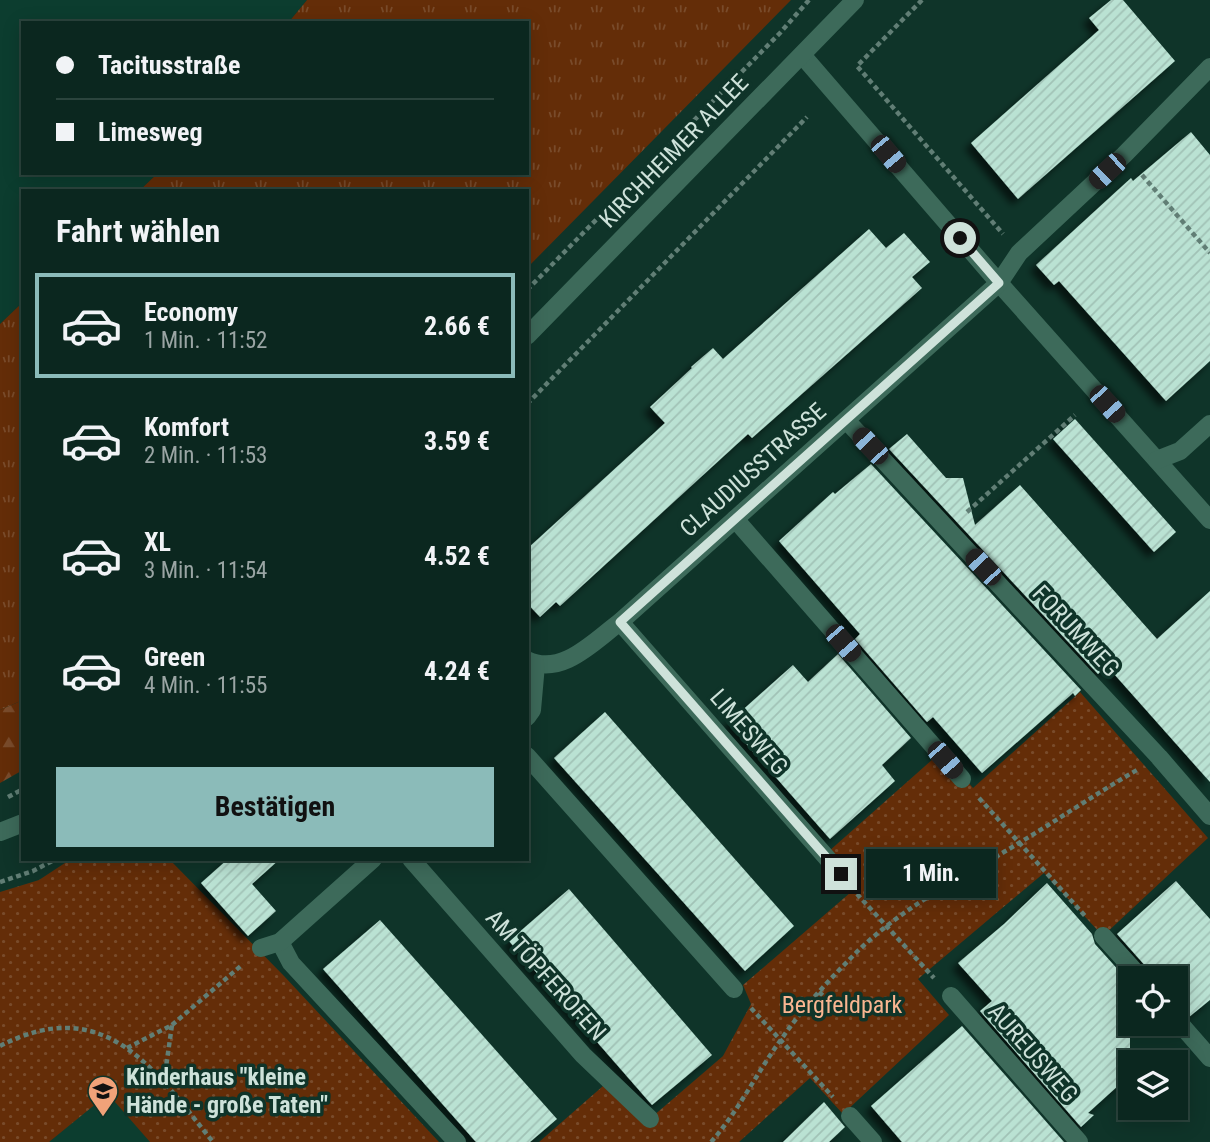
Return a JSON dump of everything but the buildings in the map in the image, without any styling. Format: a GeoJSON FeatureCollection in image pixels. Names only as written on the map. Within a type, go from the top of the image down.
{"type":"FeatureCollection","features":[{"type":"Feature","properties":{"kind":"street","name":"KIRCHHEIMER ALLEE"},"geometry":{"type":"LineString","coordinates":[[529,334],[855,0]]}},
{"type":"Feature","properties":{"kind":"street"},"geometry":{"type":"LineString","coordinates":[[802,55],[999,283],[1210,520]]}},
{"type":"Feature","properties":{"kind":"street","name":"CLAUDIUSSTRASSE"},"geometry":{"type":"LineString","coordinates":[[531,662],[563,663],[620,622],[999,283],[1019,253],[1124,155],[1210,67]]}},
{"type":"Feature","properties":{"kind":"street","name":"FORUMWEG"},"geometry":{"type":"LineString","coordinates":[[846,420],[1159,757],[1210,816]]}},
{"type":"Feature","properties":{"kind":"street"},"geometry":{"type":"LineString","coordinates":[[1157,460],[1180,451],[1210,424]]}},
{"type":"Feature","properties":{"kind":"street"},"geometry":{"type":"LineString","coordinates":[[735,519],[962,779]]}},
{"type":"Feature","properties":{"kind":"street","name":"LIMESWEG"},"geometry":{"type":"LineString","coordinates":[[620,622],[841,874]]}},
{"type":"Feature","properties":{"kind":"street"},"geometry":{"type":"LineString","coordinates":[[529,714],[532,710],[531,662]]}},
{"type":"Feature","properties":{"kind":"street"},"geometry":{"type":"LineString","coordinates":[[529,758],[734,989]]}},
{"type":"Feature","properties":{"kind":"street"},"geometry":{"type":"LineString","coordinates":[[0,832],[21,824]]}},
{"type":"Feature","properties":{"kind":"street"},"geometry":{"type":"LineString","coordinates":[[261,948],[280,942],[371,861]]}},
{"type":"Feature","properties":{"kind":"street","name":"AM TÖPFEROFEN"},"geometry":{"type":"LineString","coordinates":[[413,861],[583,1055],[650,1119]]}},
{"type":"Feature","properties":{"kind":"street"},"geometry":{"type":"LineString","coordinates":[[1104,936],[1130,966]]}},
{"type":"Feature","properties":{"kind":"street"},"geometry":{"type":"LineString","coordinates":[[280,942],[291,963],[457,1142]]}},
{"type":"Feature","properties":{"kind":"street","name":"AUREUSWEG"},"geometry":{"type":"LineString","coordinates":[[951,996],[1079,1142]]}},
{"type":"Feature","properties":{"kind":"street"},"geometry":{"type":"LineString","coordinates":[[1188,1033],[1210,1058]]}},
{"type":"Feature","properties":{"kind":"street"},"geometry":{"type":"LineString","coordinates":[[850,1116],[873,1142]]}},
{"type":"Feature","properties":{"kind":"path"},"geometry":{"type":"LineString","coordinates":[[529,288],[780,33],[808,0]]}},
{"type":"Feature","properties":{"kind":"path"},"geometry":{"type":"LineString","coordinates":[[922,0],[857,66],[1019,253]]}},
{"type":"Feature","properties":{"kind":"path"},"geometry":{"type":"LineString","coordinates":[[529,402],[807,117]]}},
{"type":"Feature","properties":{"kind":"path"},"geometry":{"type":"LineString","coordinates":[[1124,155],[1210,253]]}},
{"type":"Feature","properties":{"kind":"path"},"geometry":{"type":"LineString","coordinates":[[948,529],[1075,415]]}},
{"type":"Feature","properties":{"kind":"path"},"geometry":{"type":"LineString","coordinates":[[711,1142],[725,1127],[780,1040],[850,958],[886,926],[957,878],[1018,844],[1159,757]]}},
{"type":"Feature","properties":{"kind":"path"},"geometry":{"type":"LineString","coordinates":[[962,779],[1104,936]]}},
{"type":"Feature","properties":{"kind":"path"},"geometry":{"type":"LineString","coordinates":[[0,882],[33,871],[52,861]]}},
{"type":"Feature","properties":{"kind":"path"},"geometry":{"type":"LineString","coordinates":[[841,874],[951,996]]}},
{"type":"Feature","properties":{"kind":"path"},"geometry":{"type":"LineString","coordinates":[[127,1048],[172,1025],[261,948]]}},
{"type":"Feature","properties":{"kind":"path"},"geometry":{"type":"LineString","coordinates":[[734,989],[850,1116]]}},
{"type":"Feature","properties":{"kind":"path"},"geometry":{"type":"LineString","coordinates":[[819,992],[843,1014]]}},
{"type":"Feature","properties":{"kind":"path"},"geometry":{"type":"LineString","coordinates":[[164,1081],[172,1025]]}},
{"type":"Feature","properties":{"kind":"path"},"geometry":{"type":"LineString","coordinates":[[0,1046],[44,1030],[74,1028],[101,1032],[127,1048],[164,1081],[213,1142]]}},
{"type":"Feature","properties":{"kind":"shaded area"},"geometry":{"type":"Polygon","coordinates":[[[0,0],[307,0],[290,21],[21,21],[21,175],[156,175],[141,189],[21,189],[21,304],[0,324],[0,0]]]}},
{"type":"Feature","properties":{"kind":"shaded area","name":"Kinderhaus \"kleine Hände - große Taten\""},"geometry":{"type":"Polygon","coordinates":[[[108,1093],[150,1142],[49,1142],[108,1093]]]}},
{"type":"Feature","properties":{"kind":"green space"},"geometry":{"type":"Polygon","coordinates":[[[307,0],[791,0],[529,266],[529,189],[141,189],[156,175],[529,175],[529,21],[290,21],[307,0]]]}},
{"type":"Feature","properties":{"kind":"green space"},"geometry":{"type":"Polygon","coordinates":[[[21,304],[21,701],[0,710],[0,324],[21,304]]]}},
{"type":"Feature","properties":{"kind":"green space","name":"Bergfeldpark"},"geometry":{"type":"Polygon","coordinates":[[[1080,692],[1208,838],[1103,936],[1044,873],[918,979],[949,1015],[843,1114],[810,1078],[739,1142],[539,1142],[603,1086],[645,1123],[723,1056],[751,1004],[743,985],[858,886],[828,852],[942,751],[973,788],[1080,692]]]}},
{"type":"Feature","properties":{"kind":"green space"},"geometry":{"type":"Polygon","coordinates":[[[21,701],[21,771],[0,783],[0,710],[21,701]]]}},
{"type":"Feature","properties":{"kind":"green space"},"geometry":{"type":"Polygon","coordinates":[[[68,861],[171,861],[284,976],[439,1142],[150,1142],[108,1094],[49,1142],[0,1142],[0,892],[39,880],[68,861]]]}},
{"type":"Feature","properties":{"kind":"place","name":"Kinderhaus \"kleine Hände - große Taten\""},"geometry":{"type":"Point","coordinates":[103,1118]}},
{"type":"Feature","properties":{"kind":"route"},"geometry":{"type":"LineString","coordinates":[[841,874],[620,622],[999,283],[960,238]]}}]}
